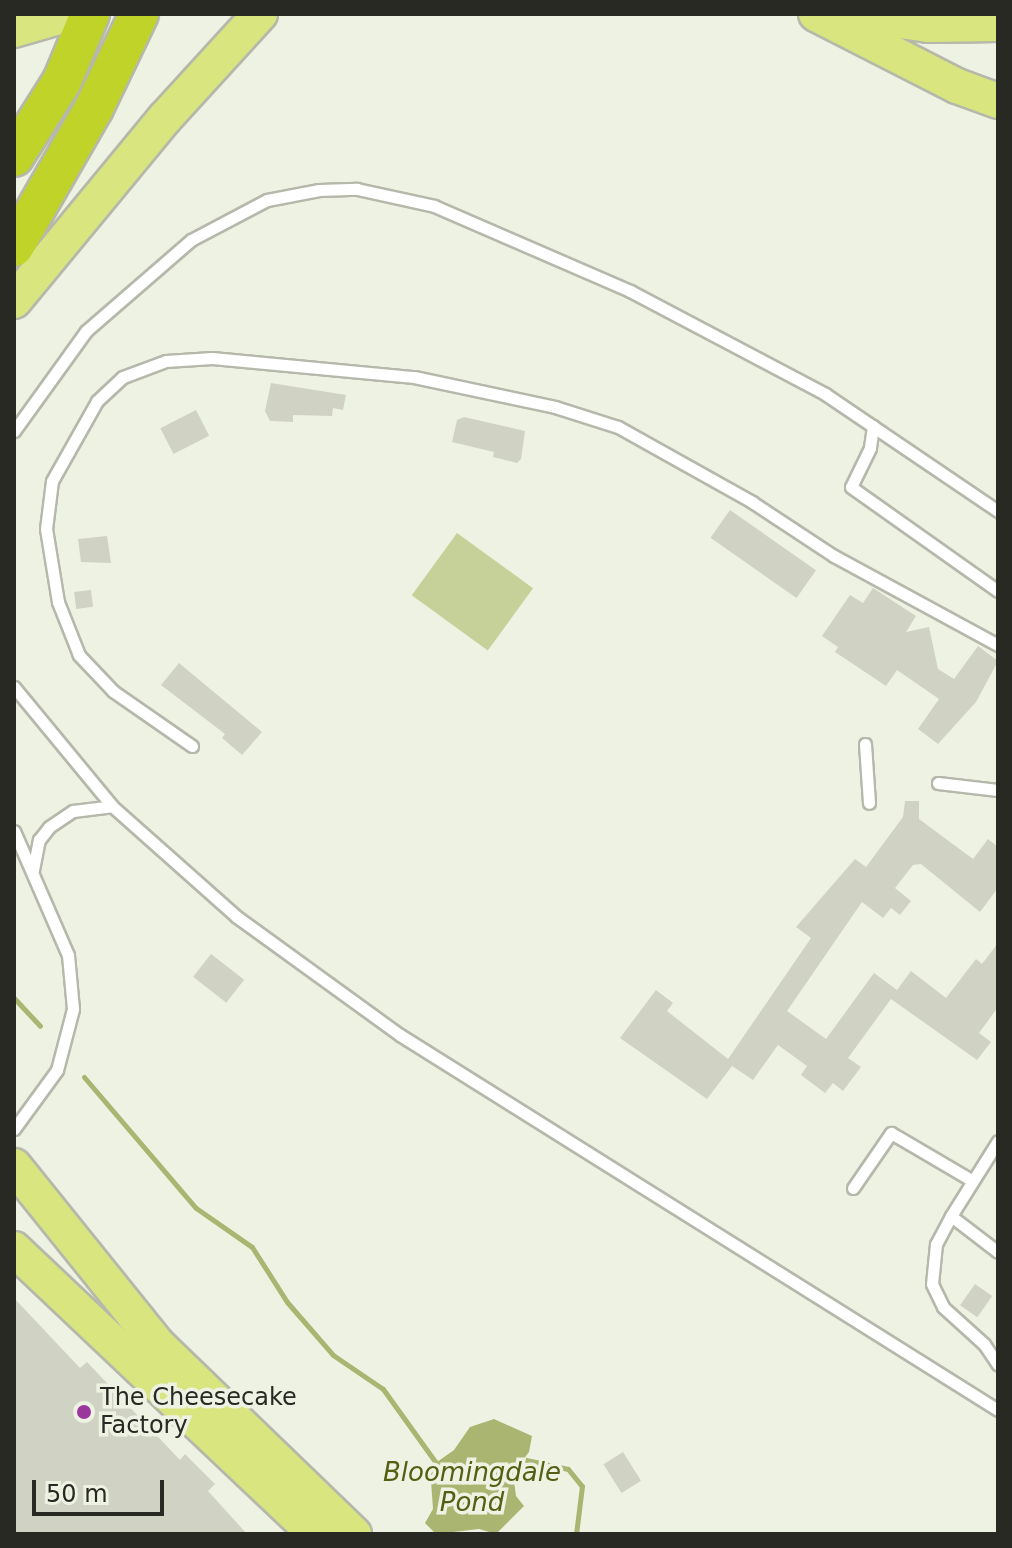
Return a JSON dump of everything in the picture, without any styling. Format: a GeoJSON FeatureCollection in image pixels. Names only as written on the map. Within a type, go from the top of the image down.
{"type":"FeatureCollection","features":[{"type":"Feature","properties":{"kind":"highway"},"geometry":{"type":"LineString","coordinates":[[14,157],[68,68],[90,14]]}},
{"type":"Feature","properties":{"kind":"highway"},"geometry":{"type":"LineString","coordinates":[[14,247],[118,61],[139,14]]}},
{"type":"Feature","properties":{"kind":"main road"},"geometry":{"type":"LineString","coordinates":[[14,30],[69,14]]}},
{"type":"Feature","properties":{"kind":"main road"},"geometry":{"type":"LineString","coordinates":[[14,301],[165,118],[260,14]]}},
{"type":"Feature","properties":{"kind":"main road"},"geometry":{"type":"LineString","coordinates":[[816,14],[957,86],[998,101]]}},
{"type":"Feature","properties":{"kind":"main road"},"geometry":{"type":"LineString","coordinates":[[852,14],[928,25],[998,24]]}},
{"type":"Feature","properties":{"kind":"main road"},"geometry":{"type":"LineString","coordinates":[[14,1166],[157,1344],[332,1531]]}},
{"type":"Feature","properties":{"kind":"main road"},"geometry":{"type":"LineString","coordinates":[[14,1249],[332,1531]]}},
{"type":"Feature","properties":{"kind":"lane"},"geometry":{"type":"LineString","coordinates":[[14,431],[65,356],[157,265],[213,225],[254,205],[292,194],[344,189],[409,198],[570,263],[703,327],[873,426],[998,511]]}},
{"type":"Feature","properties":{"kind":"lane"},"geometry":{"type":"LineString","coordinates":[[192,746],[113,691],[79,655],[58,602],[46,529],[52,481],[72,437],[97,401],[123,377],[166,361],[212,358],[414,377],[555,407],[618,427],[752,502],[834,556],[998,645]]}},
{"type":"Feature","properties":{"kind":"lane"},"geometry":{"type":"LineString","coordinates":[[873,426],[870,448],[851,487],[998,591]]}},
{"type":"Feature","properties":{"kind":"lane"},"geometry":{"type":"LineString","coordinates":[[14,687],[112,806],[237,917],[400,1035],[998,1410]]}},
{"type":"Feature","properties":{"kind":"lane"},"geometry":{"type":"LineString","coordinates":[[865,744],[869,803]]}},
{"type":"Feature","properties":{"kind":"lane"},"geometry":{"type":"LineString","coordinates":[[938,783],[998,790]]}},
{"type":"Feature","properties":{"kind":"lane"},"geometry":{"type":"LineString","coordinates":[[33,872],[39,840],[49,827],[73,811],[112,806]]}},
{"type":"Feature","properties":{"kind":"lane"},"geometry":{"type":"LineString","coordinates":[[14,831],[68,955],[73,1009],[57,1070],[14,1129]]}},
{"type":"Feature","properties":{"kind":"lane"},"geometry":{"type":"LineString","coordinates":[[853,1188],[891,1133],[971,1180]]}},
{"type":"Feature","properties":{"kind":"lane"},"geometry":{"type":"LineString","coordinates":[[998,1141],[971,1180],[936,1244],[932,1284],[943,1307],[984,1344],[998,1365]]}},
{"type":"Feature","properties":{"kind":"lane"},"geometry":{"type":"LineString","coordinates":[[951,1216],[998,1252]]}},
{"type":"Feature","properties":{"kind":"shaded area"},"geometry":{"type":"Polygon","coordinates":[[[457,533],[533,588],[488,651],[412,595],[457,533]]]}},
{"type":"Feature","properties":{"kind":"water","name":"Bloomingdale Pond"},"geometry":{"type":"Polygon","coordinates":[[[494,1419],[532,1436],[529,1452],[513,1473],[516,1496],[524,1506],[496,1534],[479,1529],[436,1534],[425,1523],[433,1509],[430,1467],[454,1450],[470,1427],[494,1419]]]}},
{"type":"Feature","properties":{"kind":"building"},"geometry":{"type":"Polygon","coordinates":[[[271,383],[346,395],[343,410],[333,408],[332,416],[293,415],[293,422],[270,421],[265,411],[271,383]]]}},
{"type":"Feature","properties":{"kind":"building"},"geometry":{"type":"Polygon","coordinates":[[[196,410],[209,436],[174,454],[160,428],[196,410]]]}},
{"type":"Feature","properties":{"kind":"building"},"geometry":{"type":"Polygon","coordinates":[[[464,417],[525,431],[521,459],[517,463],[493,457],[494,452],[452,442],[457,420],[464,417]]]}},
{"type":"Feature","properties":{"kind":"building"},"geometry":{"type":"Polygon","coordinates":[[[730,510],[816,570],[797,598],[710,538],[730,510]]]}},
{"type":"Feature","properties":{"kind":"building"},"geometry":{"type":"Polygon","coordinates":[[[107,536],[111,563],[81,562],[78,539],[107,536]]]}},
{"type":"Feature","properties":{"kind":"building"},"geometry":{"type":"Polygon","coordinates":[[[873,588],[916,616],[906,632],[929,627],[938,669],[954,679],[978,646],[998,661],[976,702],[938,744],[918,729],[939,699],[897,670],[886,686],[835,652],[838,647],[822,636],[850,595],[863,603],[873,588]]]}},
{"type":"Feature","properties":{"kind":"building"},"geometry":{"type":"Polygon","coordinates":[[[91,590],[93,607],[76,609],[74,592],[91,590]]]}},
{"type":"Feature","properties":{"kind":"building"},"geometry":{"type":"Polygon","coordinates":[[[179,663],[262,732],[242,755],[222,738],[225,734],[161,685],[179,663]]]}},
{"type":"Feature","properties":{"kind":"building"},"geometry":{"type":"Polygon","coordinates":[[[905,801],[919,801],[919,819],[973,859],[988,839],[998,847],[998,888],[980,912],[921,864],[913,865],[895,888],[911,901],[900,915],[891,908],[883,918],[862,902],[787,1011],[826,1039],[874,973],[897,990],[911,971],[946,998],[976,959],[982,964],[998,943],[998,1007],[979,1033],[991,1042],[977,1060],[891,999],[848,1058],[861,1067],[843,1091],[833,1083],[825,1093],[801,1075],[807,1066],[778,1045],[753,1080],[732,1066],[707,1099],[620,1038],[656,990],[673,1003],[667,1011],[728,1059],[811,938],[796,927],[855,859],[866,867],[903,817],[905,801]]]}},
{"type":"Feature","properties":{"kind":"building"},"geometry":{"type":"Polygon","coordinates":[[[211,954],[244,980],[226,1003],[193,977],[211,954]]]}},
{"type":"Feature","properties":{"kind":"building"},"geometry":{"type":"Polygon","coordinates":[[[975,1284],[992,1296],[977,1317],[960,1305],[975,1284]]]}},
{"type":"Feature","properties":{"kind":"building"},"geometry":{"type":"Polygon","coordinates":[[[14,1298],[80,1368],[87,1362],[180,1460],[185,1454],[215,1484],[208,1491],[247,1534],[14,1534],[14,1298]]]}},
{"type":"Feature","properties":{"kind":"building"},"geometry":{"type":"Polygon","coordinates":[[[623,1452],[641,1481],[622,1493],[603,1464],[623,1452]]]}},
{"type":"Feature","properties":{"kind":"waterway"},"geometry":{"type":"LineString","coordinates":[[14,998],[40,1026]]}},
{"type":"Feature","properties":{"kind":"waterway"},"geometry":{"type":"LineString","coordinates":[[84,1077],[196,1208],[252,1247],[287,1302],[333,1355],[383,1389],[439,1467]]}},
{"type":"Feature","properties":{"kind":"waterway"},"geometry":{"type":"LineString","coordinates":[[517,1458],[568,1469],[582,1486],[576,1534]]}},
{"type":"Feature","properties":{"kind":"place","name":"The Cheesecake Factory"},"geometry":{"type":"Point","coordinates":[84,1412]}}]}
